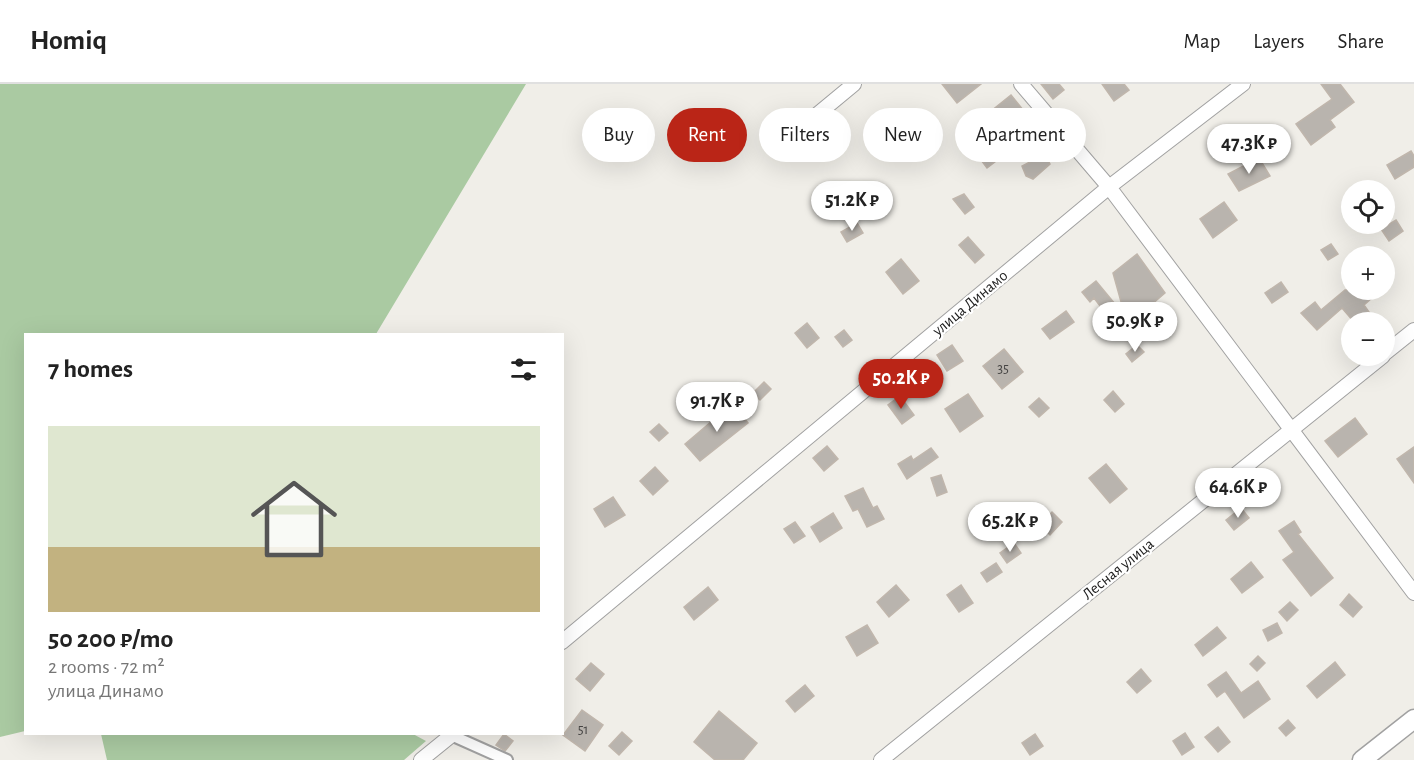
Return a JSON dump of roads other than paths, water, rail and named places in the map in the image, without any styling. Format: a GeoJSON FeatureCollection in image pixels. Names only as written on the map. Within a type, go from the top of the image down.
{"type":"FeatureCollection","features":[{"type":"Feature","properties":{"kind":"street"},"geometry":{"type":"LineString","coordinates":[[825,108],[854,84]]}},
{"type":"Feature","properties":{"kind":"street"},"geometry":{"type":"LineString","coordinates":[[1021,84],[1109,187],[1414,593]]}},
{"type":"Feature","properties":{"kind":"street","name":"улица Динамо"},"geometry":{"type":"LineString","coordinates":[[564,640],[1109,187],[1243,84]]}},
{"type":"Feature","properties":{"kind":"street","name":"Лесная улица"},"geometry":{"type":"LineString","coordinates":[[1395,346],[1414,330]]}},
{"type":"Feature","properties":{"kind":"street","name":"Лесная улица"},"geometry":{"type":"LineString","coordinates":[[881,760],[1370,366]]}},
{"type":"Feature","properties":{"kind":"street"},"geometry":{"type":"LineString","coordinates":[[1362,760],[1414,718]]}},
{"type":"Feature","properties":{"kind":"street"},"geometry":{"type":"LineString","coordinates":[[421,760],[450,735]]}},
{"type":"Feature","properties":{"kind":"street"},"geometry":{"type":"LineString","coordinates":[[453,735],[507,760]]}}]}
